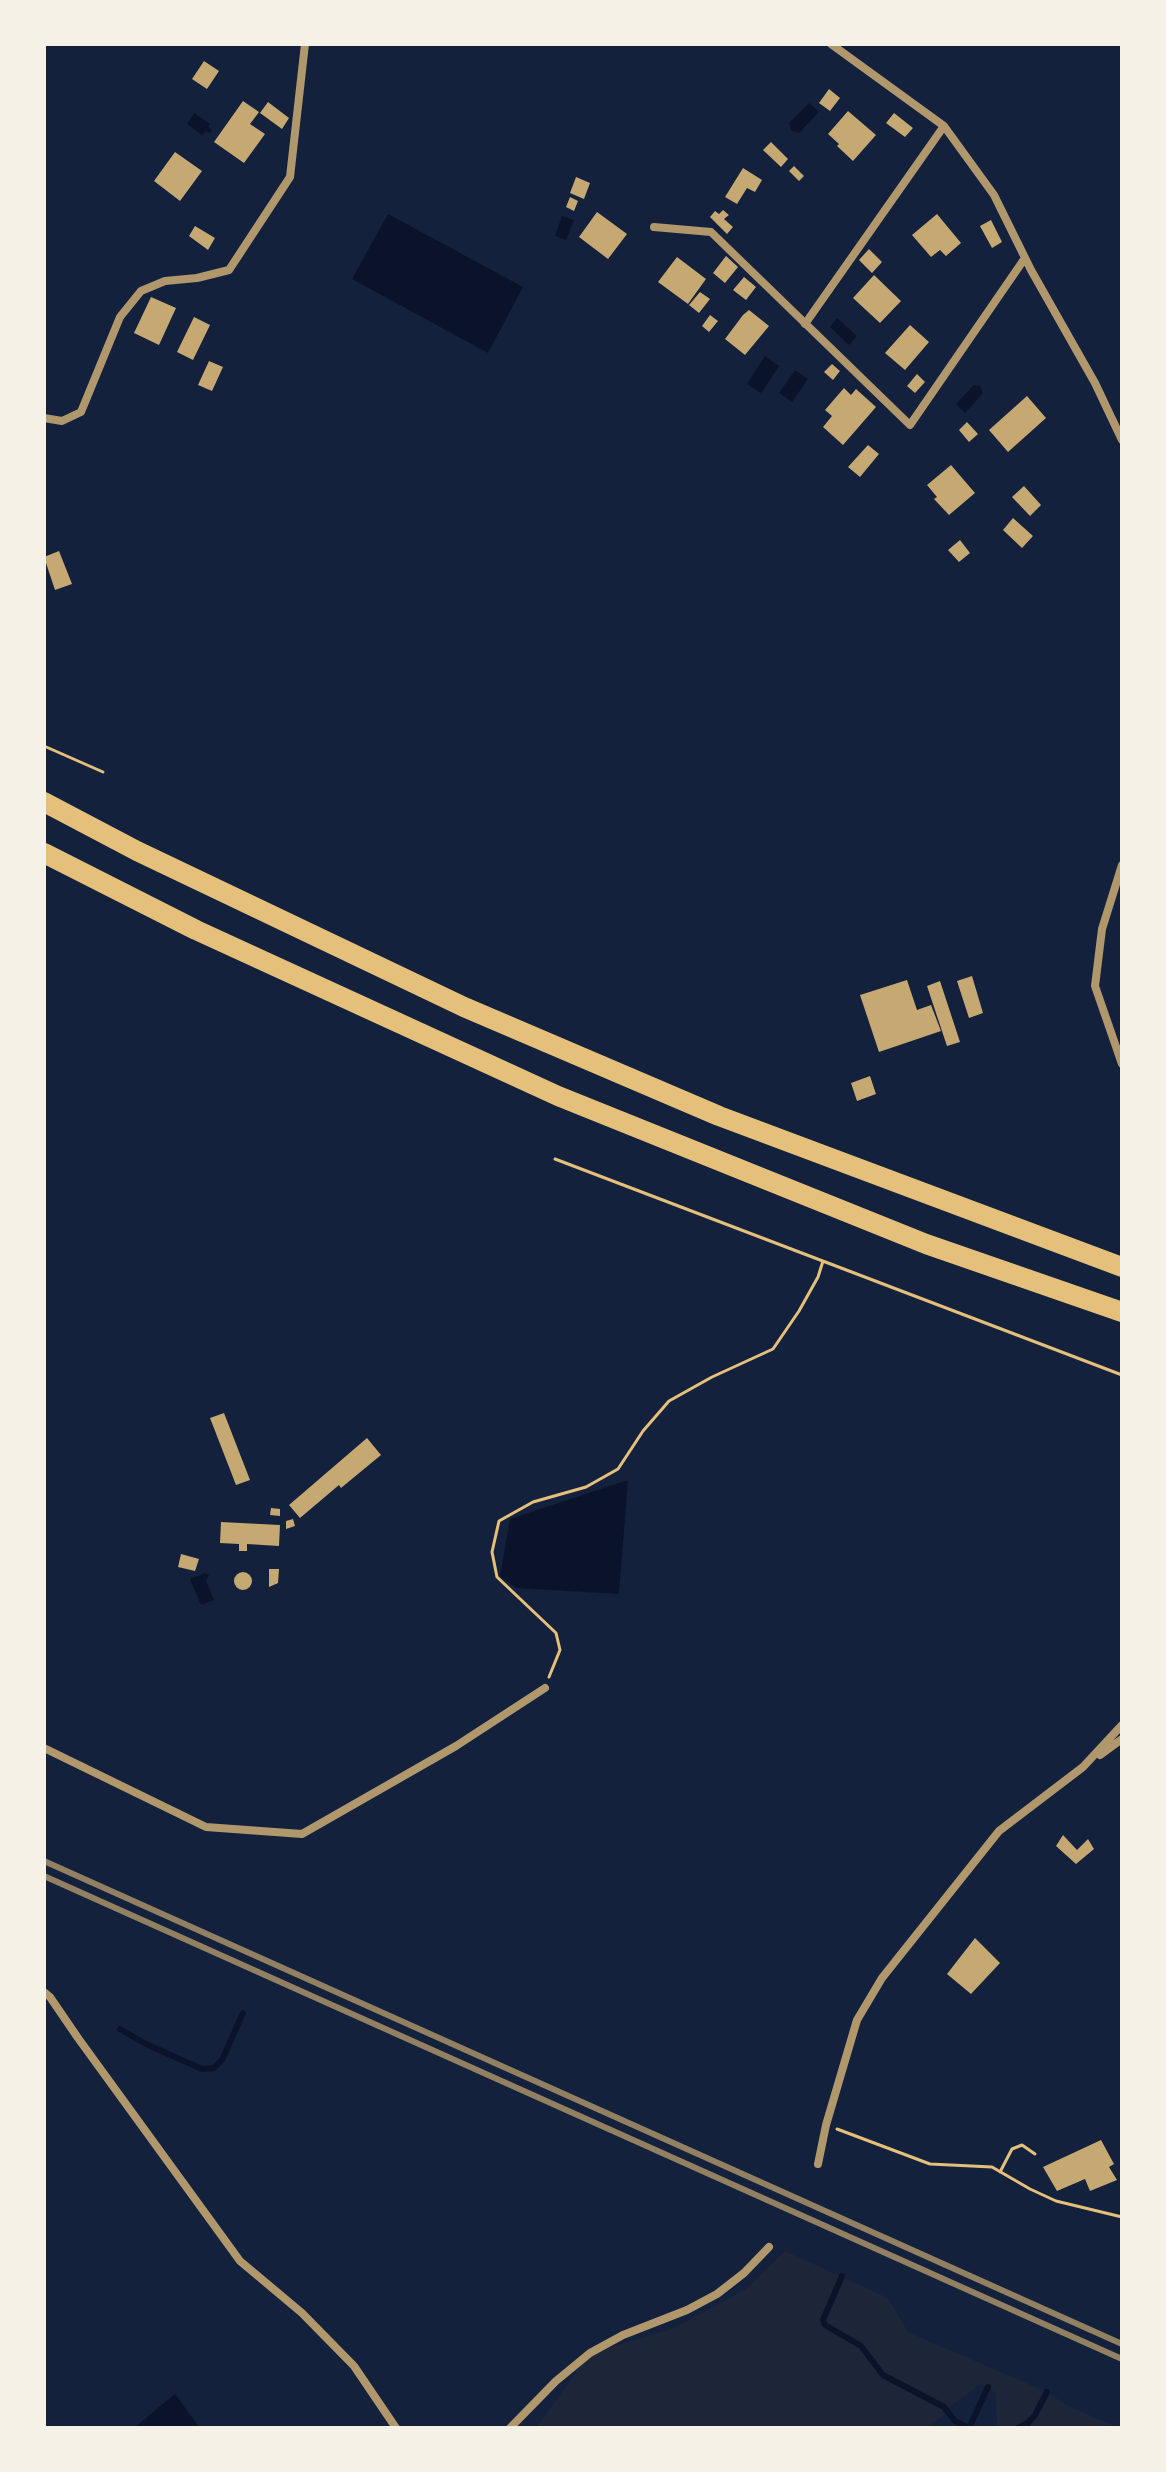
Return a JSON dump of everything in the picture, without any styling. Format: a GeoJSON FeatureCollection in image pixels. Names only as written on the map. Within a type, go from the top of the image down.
{"type":"FeatureCollection","features":[{"type":"Feature","properties":{"kind":"highway"},"geometry":{"type":"LineString","coordinates":[[44,802],[137,851],[464,1007],[719,1116],[1122,1267]]}},
{"type":"Feature","properties":{"kind":"highway"},"geometry":{"type":"LineString","coordinates":[[44,853],[196,930],[558,1096],[926,1244],[1122,1312]]}},
{"type":"Feature","properties":{"kind":"street"},"geometry":{"type":"LineString","coordinates":[[44,418],[62,421],[81,412],[120,317],[141,291],[165,281],[197,278],[229,270],[290,177],[305,44]]}},
{"type":"Feature","properties":{"kind":"street"},"geometry":{"type":"LineString","coordinates":[[831,44],[944,126],[994,195],[1025,258],[1095,383],[1122,440]]}},
{"type":"Feature","properties":{"kind":"street"},"geometry":{"type":"LineString","coordinates":[[805,324],[944,126]]}},
{"type":"Feature","properties":{"kind":"street"},"geometry":{"type":"LineString","coordinates":[[654,227],[711,232],[910,425],[1025,258]]}},
{"type":"Feature","properties":{"kind":"street"},"geometry":{"type":"LineString","coordinates":[[1122,865],[1102,929],[1095,986],[1122,1064]]}},
{"type":"Feature","properties":{"kind":"street"},"geometry":{"type":"LineString","coordinates":[[44,1748],[206,1827],[302,1834],[456,1746],[545,1688]]}},
{"type":"Feature","properties":{"kind":"street"},"geometry":{"type":"LineString","coordinates":[[1083,1767],[1122,1725]]}},
{"type":"Feature","properties":{"kind":"street"},"geometry":{"type":"LineString","coordinates":[[818,2164],[826,2125],[857,2020],[882,1978],[999,1831],[1122,1739]]}},
{"type":"Feature","properties":{"kind":"street"},"geometry":{"type":"LineString","coordinates":[[46,1997],[240,2261],[302,2313],[354,2366],[396,2428]]}},
{"type":"Feature","properties":{"kind":"street"},"geometry":{"type":"LineString","coordinates":[[510,2428],[556,2381],[590,2353],[623,2335],[687,2310],[717,2294],[744,2273],[769,2247]]}},
{"type":"Feature","properties":{"kind":"path"},"geometry":{"type":"LineString","coordinates":[[44,746],[103,772]]}},
{"type":"Feature","properties":{"kind":"path"},"geometry":{"type":"LineString","coordinates":[[555,1159],[1122,1375]]}},
{"type":"Feature","properties":{"kind":"path"},"geometry":{"type":"LineString","coordinates":[[545,1688],[560,1650],[556,1633],[497,1577],[492,1552],[499,1521],[533,1502],[586,1487],[618,1469],[643,1431],[669,1401],[773,1349],[799,1311],[818,1277],[823,1261]]}},
{"type":"Feature","properties":{"kind":"path"},"geometry":{"type":"LineString","coordinates":[[826,2125],[930,2164],[992,2167],[1056,2201],[1122,2217]]}},
{"type":"Feature","properties":{"kind":"path"},"geometry":{"type":"LineString","coordinates":[[1000,2172],[1012,2149],[1022,2145],[1035,2154]]}},
{"type":"Feature","properties":{"kind":"shaded area"},"geometry":{"type":"Polygon","coordinates":[[[809,103],[819,112],[799,133],[792,131],[789,123],[809,103]]]}},
{"type":"Feature","properties":{"kind":"shaded area"},"geometry":{"type":"Polygon","coordinates":[[[194,113],[210,124],[210,133],[206,131],[202,135],[187,124],[194,113]]]}},
{"type":"Feature","properties":{"kind":"shaded area"},"geometry":{"type":"Polygon","coordinates":[[[388,214],[523,287],[488,353],[352,279],[388,214]]]}},
{"type":"Feature","properties":{"kind":"shaded area"},"geometry":{"type":"Polygon","coordinates":[[[562,216],[574,220],[566,240],[555,236],[562,216]]]}},
{"type":"Feature","properties":{"kind":"shaded area"},"geometry":{"type":"Polygon","coordinates":[[[837,318],[857,336],[849,345],[830,327],[837,318]]]}},
{"type":"Feature","properties":{"kind":"shaded area"},"geometry":{"type":"Polygon","coordinates":[[[765,356],[779,366],[761,393],[747,384],[765,356]]]}},
{"type":"Feature","properties":{"kind":"shaded area"},"geometry":{"type":"Polygon","coordinates":[[[795,370],[808,379],[792,402],[779,393],[795,370]]]}},
{"type":"Feature","properties":{"kind":"shaded area"},"geometry":{"type":"Polygon","coordinates":[[[974,385],[980,386],[983,393],[965,413],[956,404],[974,385]]]}},
{"type":"Feature","properties":{"kind":"shaded area"},"geometry":{"type":"Polygon","coordinates":[[[628,1480],[619,1594],[516,1588],[500,1576],[510,1519],[628,1480]]]}},
{"type":"Feature","properties":{"kind":"shaded area"},"geometry":{"type":"Polygon","coordinates":[[[205,1573],[209,1575],[206,1581],[214,1600],[201,1605],[190,1579],[205,1573]]]}},
{"type":"Feature","properties":{"kind":"shaded area"},"geometry":{"type":"Polygon","coordinates":[[[785,2251],[888,2298],[908,2332],[1047,2392],[1066,2405],[1120,2428],[997,2428],[996,2393],[981,2384],[925,2428],[536,2428],[590,2353],[672,2329],[746,2289],[785,2251]]]}},
{"type":"Feature","properties":{"kind":"shaded area"},"geometry":{"type":"Polygon","coordinates":[[[175,2394],[200,2428],[134,2428],[175,2394]]]}},
{"type":"Feature","properties":{"kind":"building"},"geometry":{"type":"Polygon","coordinates":[[[204,61],[219,71],[207,89],[192,79],[204,61]]]}},
{"type":"Feature","properties":{"kind":"building"},"geometry":{"type":"Polygon","coordinates":[[[829,89],[840,98],[830,111],[819,103],[829,89]]]}},
{"type":"Feature","properties":{"kind":"building"},"geometry":{"type":"Polygon","coordinates":[[[243,101],[259,112],[250,124],[265,134],[244,163],[214,142],[243,101]]]}},
{"type":"Feature","properties":{"kind":"building"},"geometry":{"type":"Polygon","coordinates":[[[268,102],[289,118],[282,129],[260,113],[268,102]]]}},
{"type":"Feature","properties":{"kind":"building"},"geometry":{"type":"Polygon","coordinates":[[[848,111],[876,135],[853,161],[828,134],[848,111]]]}},
{"type":"Feature","properties":{"kind":"building"},"geometry":{"type":"Polygon","coordinates":[[[894,113],[913,128],[905,137],[886,123],[894,113]]]}},
{"type":"Feature","properties":{"kind":"building"},"geometry":{"type":"Polygon","coordinates":[[[771,142],[788,159],[781,167],[763,150],[771,142]]]}},
{"type":"Feature","properties":{"kind":"building"},"geometry":{"type":"Polygon","coordinates":[[[175,152],[202,171],[180,201],[154,181],[175,152]]]}},
{"type":"Feature","properties":{"kind":"building"},"geometry":{"type":"Polygon","coordinates":[[[794,166],[804,176],[799,181],[789,171],[794,166]]]}},
{"type":"Feature","properties":{"kind":"building"},"geometry":{"type":"Polygon","coordinates":[[[743,168],[762,180],[755,192],[747,188],[737,204],[725,197],[743,168]]]}},
{"type":"Feature","properties":{"kind":"building"},"geometry":{"type":"Polygon","coordinates":[[[576,177],[590,183],[584,199],[570,193],[576,177]]]}},
{"type":"Feature","properties":{"kind":"building"},"geometry":{"type":"Polygon","coordinates":[[[570,197],[578,201],[574,211],[566,207],[570,197]]]}},
{"type":"Feature","properties":{"kind":"building"},"geometry":{"type":"Polygon","coordinates":[[[723,210],[729,215],[724,219],[733,227],[727,234],[710,217],[715,211],[719,214],[723,210]]]}},
{"type":"Feature","properties":{"kind":"building"},"geometry":{"type":"Polygon","coordinates":[[[597,212],[627,234],[608,259],[579,237],[597,212]]]}},
{"type":"Feature","properties":{"kind":"building"},"geometry":{"type":"Polygon","coordinates":[[[937,214],[961,243],[946,256],[940,250],[931,257],[912,235],[937,214]]]}},
{"type":"Feature","properties":{"kind":"building"},"geometry":{"type":"Polygon","coordinates":[[[991,220],[1002,242],[992,248],[980,226],[991,220]]]}},
{"type":"Feature","properties":{"kind":"building"},"geometry":{"type":"Polygon","coordinates":[[[195,226],[215,238],[208,250],[189,236],[195,226]]]}},
{"type":"Feature","properties":{"kind":"building"},"geometry":{"type":"Polygon","coordinates":[[[869,249],[882,262],[872,273],[859,260],[869,249]]]}},
{"type":"Feature","properties":{"kind":"building"},"geometry":{"type":"Polygon","coordinates":[[[726,256],[738,267],[725,283],[713,273],[726,256]]]}},
{"type":"Feature","properties":{"kind":"building"},"geometry":{"type":"Polygon","coordinates":[[[677,257],[706,279],[688,304],[658,282],[677,257]]]}},
{"type":"Feature","properties":{"kind":"building"},"geometry":{"type":"Polygon","coordinates":[[[874,275],[901,301],[880,323],[853,298],[874,275]]]}},
{"type":"Feature","properties":{"kind":"building"},"geometry":{"type":"Polygon","coordinates":[[[744,277],[756,287],[746,300],[733,290],[744,277]]]}},
{"type":"Feature","properties":{"kind":"building"},"geometry":{"type":"Polygon","coordinates":[[[700,292],[710,299],[699,313],[689,305],[700,292]]]}},
{"type":"Feature","properties":{"kind":"building"},"geometry":{"type":"Polygon","coordinates":[[[151,297],[176,308],[159,345],[134,333],[151,297]]]}},
{"type":"Feature","properties":{"kind":"building"},"geometry":{"type":"Polygon","coordinates":[[[749,310],[769,326],[745,355],[725,339],[749,310]]]}},
{"type":"Feature","properties":{"kind":"building"},"geometry":{"type":"Polygon","coordinates":[[[710,315],[718,321],[709,332],[702,326],[710,315]]]}},
{"type":"Feature","properties":{"kind":"building"},"geometry":{"type":"Polygon","coordinates":[[[194,317],[210,325],[193,360],[177,352],[194,317]]]}},
{"type":"Feature","properties":{"kind":"building"},"geometry":{"type":"Polygon","coordinates":[[[910,325],[929,342],[905,370],[885,353],[910,325]]]}},
{"type":"Feature","properties":{"kind":"building"},"geometry":{"type":"Polygon","coordinates":[[[209,361],[223,367],[212,391],[198,385],[209,361]]]}},
{"type":"Feature","properties":{"kind":"building"},"geometry":{"type":"Polygon","coordinates":[[[832,364],[840,371],[833,380],[824,372],[832,364]]]}},
{"type":"Feature","properties":{"kind":"building"},"geometry":{"type":"Polygon","coordinates":[[[917,374],[925,382],[915,393],[907,386],[917,374]]]}},
{"type":"Feature","properties":{"kind":"building"},"geometry":{"type":"Polygon","coordinates":[[[844,388],[851,395],[856,389],[876,407],[843,445],[823,427],[832,416],[825,410],[844,388]]]}},
{"type":"Feature","properties":{"kind":"building"},"geometry":{"type":"Polygon","coordinates":[[[1027,396],[1046,418],[1008,452],[989,430],[1027,396]]]}},
{"type":"Feature","properties":{"kind":"building"},"geometry":{"type":"Polygon","coordinates":[[[967,422],[978,434],[969,442],[959,430],[967,422]]]}},
{"type":"Feature","properties":{"kind":"building"},"geometry":{"type":"Polygon","coordinates":[[[868,445],[879,454],[860,477],[848,467],[868,445]]]}},
{"type":"Feature","properties":{"kind":"building"},"geometry":{"type":"Polygon","coordinates":[[[951,465],[975,493],[949,515],[934,499],[937,497],[927,485],[951,465]]]}},
{"type":"Feature","properties":{"kind":"building"},"geometry":{"type":"Polygon","coordinates":[[[1024,486],[1041,505],[1030,516],[1012,497],[1024,486]]]}},
{"type":"Feature","properties":{"kind":"building"},"geometry":{"type":"Polygon","coordinates":[[[1013,518],[1033,536],[1022,548],[1003,530],[1013,518]]]}},
{"type":"Feature","properties":{"kind":"building"},"geometry":{"type":"Polygon","coordinates":[[[960,540],[970,553],[959,562],[948,550],[960,540]]]}},
{"type":"Feature","properties":{"kind":"building"},"geometry":{"type":"Polygon","coordinates":[[[59,551],[72,584],[55,590],[44,557],[59,551]]]}},
{"type":"Feature","properties":{"kind":"building"},"geometry":{"type":"Polygon","coordinates":[[[972,976],[983,1013],[969,1018],[957,981],[972,976]]]}},
{"type":"Feature","properties":{"kind":"building"},"geometry":{"type":"Polygon","coordinates":[[[907,980],[917,1010],[931,1005],[941,1031],[879,1052],[860,995],[907,980]]]}},
{"type":"Feature","properties":{"kind":"building"},"geometry":{"type":"Polygon","coordinates":[[[940,981],[960,1042],[947,1046],[927,986],[940,981]]]}},
{"type":"Feature","properties":{"kind":"building"},"geometry":{"type":"Polygon","coordinates":[[[870,1076],[876,1094],[857,1101],[851,1083],[870,1076]]]}},
{"type":"Feature","properties":{"kind":"building"},"geometry":{"type":"Polygon","coordinates":[[[224,1413],[250,1480],[236,1485],[210,1418],[224,1413]]]}},
{"type":"Feature","properties":{"kind":"building"},"geometry":{"type":"Polygon","coordinates":[[[367,1438],[381,1455],[300,1518],[289,1505],[367,1438]]]}},
{"type":"Feature","properties":{"kind":"building"},"geometry":{"type":"Polygon","coordinates":[[[271,1508],[280,1509],[280,1516],[270,1515],[271,1508]]]}},
{"type":"Feature","properties":{"kind":"building"},"geometry":{"type":"Polygon","coordinates":[[[293,1519],[295,1526],[286,1529],[286,1521],[293,1519]]]}},
{"type":"Feature","properties":{"kind":"building"},"geometry":{"type":"Polygon","coordinates":[[[221,1522],[280,1525],[279,1546],[247,1544],[247,1551],[239,1551],[239,1544],[220,1543],[221,1522]]]}},
{"type":"Feature","properties":{"kind":"building"},"geometry":{"type":"Polygon","coordinates":[[[181,1554],[199,1559],[195,1571],[178,1567],[181,1554]]]}},
{"type":"Feature","properties":{"kind":"building"},"geometry":{"type":"Polygon","coordinates":[[[269,1569],[279,1569],[278,1583],[269,1587],[269,1569]]]}},
{"type":"Feature","properties":{"kind":"building"},"geometry":{"type":"Polygon","coordinates":[[[243,1572],[252,1581],[243,1590],[234,1581],[243,1572]]]}},
{"type":"Feature","properties":{"kind":"building"},"geometry":{"type":"Polygon","coordinates":[[[1063,1835],[1077,1850],[1088,1839],[1094,1849],[1076,1864],[1056,1846],[1063,1835]]]}},
{"type":"Feature","properties":{"kind":"building"},"geometry":{"type":"Polygon","coordinates":[[[975,1938],[1000,1963],[971,1994],[947,1974],[975,1938]]]}},
{"type":"Feature","properties":{"kind":"building"},"geometry":{"type":"Polygon","coordinates":[[[1101,2140],[1114,2164],[1109,2167],[1117,2180],[1090,2191],[1085,2179],[1057,2191],[1043,2167],[1101,2140]]]}},
{"type":"Feature","properties":{"kind":"waterway"},"geometry":{"type":"LineString","coordinates":[[120,2029],[202,2069],[214,2068],[222,2060],[243,2013]]}},
{"type":"Feature","properties":{"kind":"waterway"},"geometry":{"type":"LineString","coordinates":[[842,2276],[823,2320],[825,2325],[861,2346],[883,2375],[944,2407],[955,2421],[969,2428]]}},
{"type":"Feature","properties":{"kind":"waterway"},"geometry":{"type":"LineString","coordinates":[[969,2428],[988,2387]]}},
{"type":"Feature","properties":{"kind":"waterway"},"geometry":{"type":"LineString","coordinates":[[1018,2428],[1035,2415],[1047,2392]]}},
{"type":"Feature","properties":{"kind":"railway"},"geometry":{"type":"LineString","coordinates":[[44,1861],[1122,2344]]}},
{"type":"Feature","properties":{"kind":"railway"},"geometry":{"type":"LineString","coordinates":[[44,1876],[1122,2359]]}}]}
